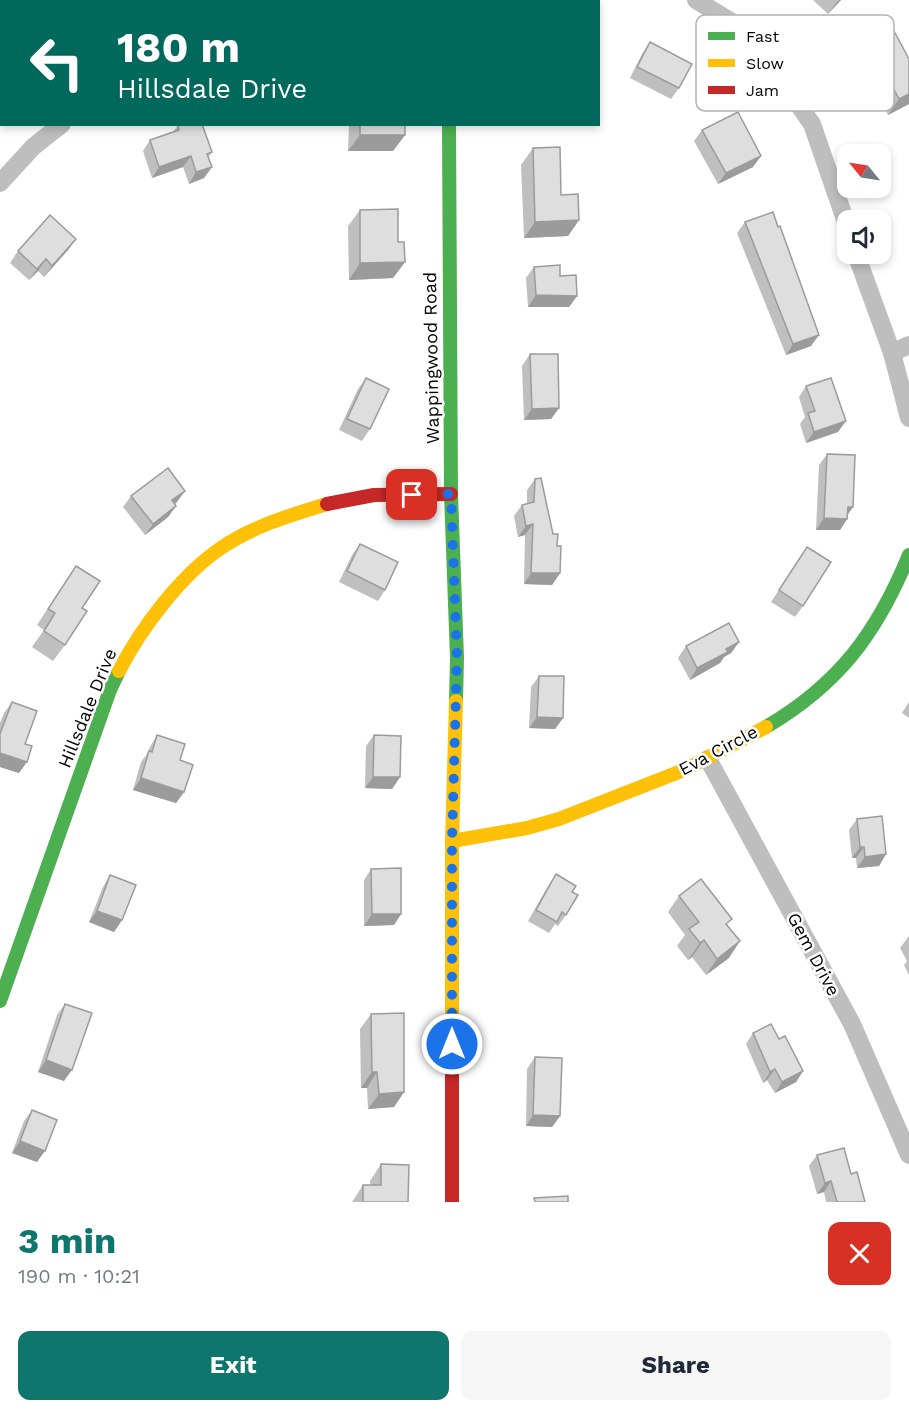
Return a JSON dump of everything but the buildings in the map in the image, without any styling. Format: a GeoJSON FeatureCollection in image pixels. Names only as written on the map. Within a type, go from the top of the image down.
{"type":"FeatureCollection","features":[{"type":"Feature","properties":{"kind":"street"},"geometry":{"type":"LineString","coordinates":[[696,0],[720,15]]}},
{"type":"Feature","properties":{"kind":"street"},"geometry":{"type":"LineString","coordinates":[[803,111],[812,124],[842,210]]}},
{"type":"Feature","properties":{"kind":"street"},"geometry":{"type":"LineString","coordinates":[[0,183],[33,147],[59,126]]}},
{"type":"Feature","properties":{"kind":"street","name":"Wappingwood Road"},"geometry":{"type":"LineString","coordinates":[[449,126],[451,494],[457,658],[452,841],[452,1202]]}},
{"type":"Feature","properties":{"kind":"street"},"geometry":{"type":"LineString","coordinates":[[860,264],[892,353],[909,418]]}},
{"type":"Feature","properties":{"kind":"street"},"geometry":{"type":"LineString","coordinates":[[892,353],[909,345]]}},
{"type":"Feature","properties":{"kind":"street","name":"Hillsdale Drive"},"geometry":{"type":"LineString","coordinates":[[0,1001],[110,690],[135,639],[173,592],[221,548],[274,521],[335,501],[374,495],[451,494]]}},
{"type":"Feature","properties":{"kind":"street","name":"Eva Circle"},"geometry":{"type":"LineString","coordinates":[[452,841],[538,826],[620,797],[708,759],[824,686],[865,641],[890,602],[909,555]]}},
{"type":"Feature","properties":{"kind":"street","name":"Gem Drive"},"geometry":{"type":"LineString","coordinates":[[708,759],[852,1024],[909,1155]]}},
{"type":"Feature","properties":{"kind":"traffic: fast"},"geometry":{"type":"LineString","coordinates":[[449,126],[451,494],[457,658],[456,701]]}},
{"type":"Feature","properties":{"kind":"traffic: fast"},"geometry":{"type":"LineString","coordinates":[[766,727],[815,693],[853,654],[883,609],[909,555]]}},
{"type":"Feature","properties":{"kind":"traffic: fast"},"geometry":{"type":"LineString","coordinates":[[0,1001],[110,690],[119,671]]}},
{"type":"Feature","properties":{"kind":"traffic: slow"},"geometry":{"type":"LineString","coordinates":[[119,671],[150,620],[177,587],[206,559],[233,540],[259,527],[327,504]]}},
{"type":"Feature","properties":{"kind":"traffic: slow"},"geometry":{"type":"LineString","coordinates":[[452,1075],[452,841],[456,701]]}},
{"type":"Feature","properties":{"kind":"traffic: slow"},"geometry":{"type":"LineString","coordinates":[[452,841],[527,828],[559,819],[684,770],[766,727]]}},
{"type":"Feature","properties":{"kind":"traffic: jam"},"geometry":{"type":"LineString","coordinates":[[327,504],[374,495],[451,494]]}},
{"type":"Feature","properties":{"kind":"traffic: jam"},"geometry":{"type":"LineString","coordinates":[[452,1075],[452,1202]]}},
{"type":"Feature","properties":{"kind":"route"},"geometry":{"type":"LineString","coordinates":[[412,495],[451,494],[457,658],[452,841],[452,1044]]}}]}
